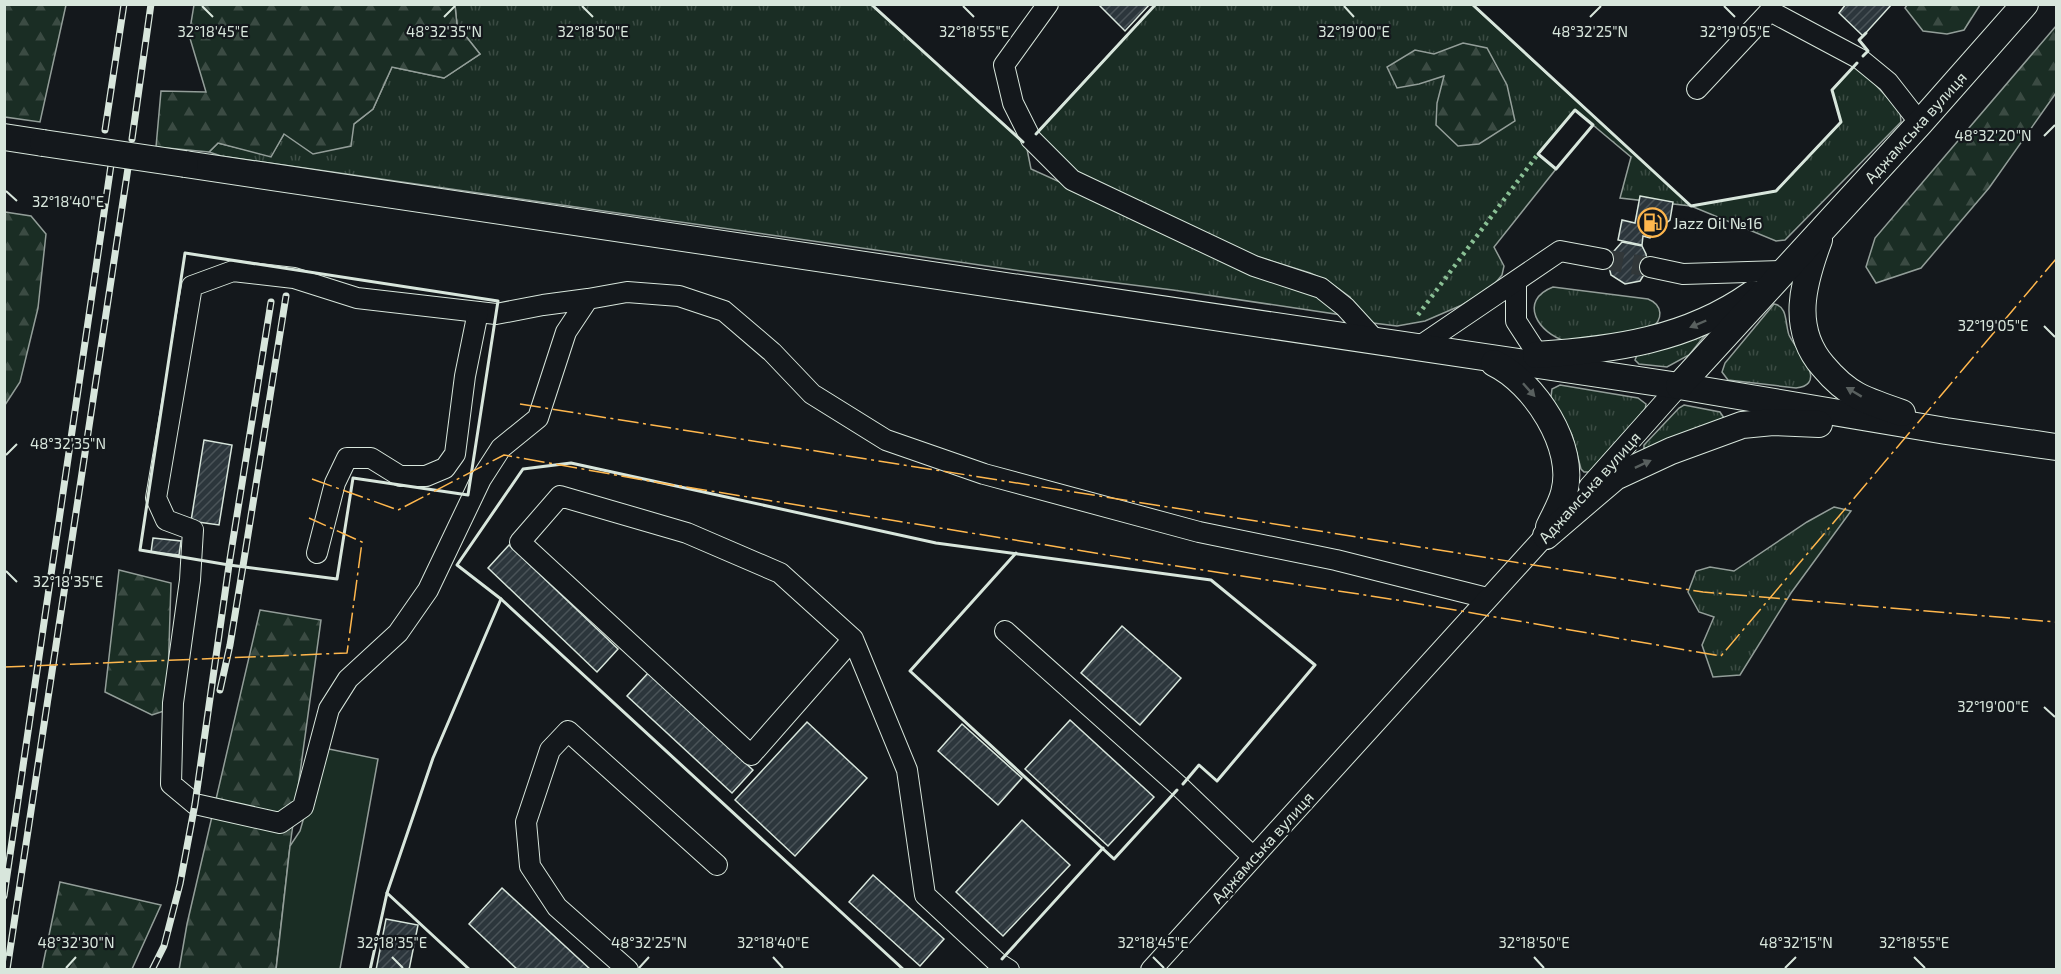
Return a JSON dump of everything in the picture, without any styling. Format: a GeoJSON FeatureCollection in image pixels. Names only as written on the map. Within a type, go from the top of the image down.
{"type":"FeatureCollection","features":[{"type":"Feature","properties":{"kind":"main road","name":"Аджамська вулиця"},"geometry":{"type":"LineString","coordinates":[[1679,386],[1920,123],[2025,4]]}},
{"type":"Feature","properties":{"kind":"main road"},"geometry":{"type":"LineString","coordinates":[[4,138],[1679,386],[2056,447]]}},
{"type":"Feature","properties":{"kind":"main road"},"geometry":{"type":"LineString","coordinates":[[1822,230],[1809,266],[1802,303],[1802,322],[1807,342],[1817,360],[1831,376],[1857,396],[1946,431]]}},
{"type":"Feature","properties":{"kind":"main road"},"geometry":{"type":"LineString","coordinates":[[1482,358],[1615,348],[1658,339],[1724,312],[1784,272]]}},
{"type":"Feature","properties":{"kind":"main road"},"geometry":{"type":"LineString","coordinates":[[1482,358],[1505,369],[1530,390],[1542,405],[1559,441],[1565,460],[1564,492],[1546,536]]}},
{"type":"Feature","properties":{"kind":"main road"},"geometry":{"type":"LineString","coordinates":[[1546,536],[1615,477],[1671,451],[1742,425],[1773,422],[1807,423],[1845,427],[1946,431]]}},
{"type":"Feature","properties":{"kind":"street"},"geometry":{"type":"LineString","coordinates":[[1048,4],[1004,64],[1013,103],[1031,139],[1072,180],[1254,266],[1321,288],[1345,307],[1378,343]]}},
{"type":"Feature","properties":{"kind":"street"},"geometry":{"type":"LineString","coordinates":[[1697,89],[1765,8],[1860,59],[1888,82],[1920,123]]}},
{"type":"Feature","properties":{"kind":"street"},"geometry":{"type":"LineString","coordinates":[[1417,348],[1560,251],[1603,259]]}},
{"type":"Feature","properties":{"kind":"street"},"geometry":{"type":"LineString","coordinates":[[1650,267],[1683,274],[1784,272]]}},
{"type":"Feature","properties":{"kind":"street"},"geometry":{"type":"LineString","coordinates":[[588,299],[566,332],[538,418],[501,448],[481,479],[428,590],[398,633],[348,679],[329,710],[303,807],[280,823],[195,804],[171,784],[173,703],[190,580],[193,530],[166,520],[156,498],[192,286],[233,271],[294,278],[357,298],[496,314],[627,292],[679,296],[724,311],[772,352],[812,394],[886,440],[984,474],[1199,532],[1336,560],[1487,598]]}},
{"type":"Feature","properties":{"kind":"street"},"geometry":{"type":"LineString","coordinates":[[1516,282],[1516,321],[1538,355]]}},
{"type":"Feature","properties":{"kind":"street"},"geometry":{"type":"LineString","coordinates":[[317,553],[335,483],[347,458],[371,458],[400,476],[426,476],[446,468],[454,454],[465,376],[478,312]]}},
{"type":"Feature","properties":{"kind":"street","name":"Аджамська вулиця"},"geometry":{"type":"LineString","coordinates":[[1151,969],[1487,598],[1546,536],[1679,386]]}},
{"type":"Feature","properties":{"kind":"street"},"geometry":{"type":"LineString","coordinates":[[853,639],[751,756],[520,542],[560,496],[687,533],[780,573],[853,639],[907,770],[925,895],[998,963],[1009,969]]}},
{"type":"Feature","properties":{"kind":"street"},"geometry":{"type":"LineString","coordinates":[[1005,631],[1180,787],[1253,857]]}},
{"type":"Feature","properties":{"kind":"street"},"geometry":{"type":"LineString","coordinates":[[628,969],[557,908],[530,866],[526,822],[550,750],[568,731],[717,865]]}},
{"type":"Feature","properties":{"kind":"green space"},"geometry":{"type":"Polygon","coordinates":[[[1156,4],[1472,5],[1691,206],[1620,198],[1631,157],[1575,110],[1538,154],[1556,169],[1494,247],[1504,266],[1502,275],[1492,287],[1462,305],[1425,321],[1397,326],[1373,323],[1361,315],[1350,297],[1329,282],[1310,273],[1252,255],[1075,172],[1036,133],[1156,4]]]}},
{"type":"Feature","properties":{"kind":"green space"},"geometry":{"type":"Polygon","coordinates":[[[1907,4],[1980,5],[1964,30],[1947,34],[1923,31],[1905,8],[1907,4]]]}},
{"type":"Feature","properties":{"kind":"green space"},"geometry":{"type":"Polygon","coordinates":[[[4,5],[66,5],[40,122],[5,117],[4,5]]]}},
{"type":"Feature","properties":{"kind":"green space"},"geometry":{"type":"Polygon","coordinates":[[[194,5],[455,5],[457,25],[480,54],[444,78],[392,67],[373,109],[354,124],[351,146],[313,154],[284,134],[271,157],[218,143],[209,152],[156,147],[161,91],[206,92],[189,35],[194,5]]]}},
{"type":"Feature","properties":{"kind":"green space"},"geometry":{"type":"Polygon","coordinates":[[[455,5],[871,5],[1026,144],[1031,169],[1146,221],[1320,292],[1349,316],[221,156],[209,152],[218,143],[271,156],[284,134],[354,124],[373,109],[392,67],[444,78],[480,54],[457,25],[455,5]]]}},
{"type":"Feature","properties":{"kind":"green space"},"geometry":{"type":"Polygon","coordinates":[[[2056,26],[2056,93],[1989,188],[1921,268],[1876,283],[1866,267],[1875,238],[2056,26]]]}},
{"type":"Feature","properties":{"kind":"green space"},"geometry":{"type":"Polygon","coordinates":[[[1463,43],[1487,48],[1507,85],[1515,121],[1479,144],[1458,146],[1436,125],[1437,103],[1444,76],[1397,88],[1387,67],[1415,50],[1434,54],[1463,43]]]}},
{"type":"Feature","properties":{"kind":"green space"},"geometry":{"type":"Polygon","coordinates":[[[1856,64],[1900,111],[1901,122],[1785,240],[1776,241],[1691,206],[1776,191],[1841,122],[1832,90],[1856,64]]]}},
{"type":"Feature","properties":{"kind":"green space"},"geometry":{"type":"Polygon","coordinates":[[[5,212],[31,216],[46,234],[38,308],[20,382],[5,405],[5,212]]]}},
{"type":"Feature","properties":{"kind":"green space"},"geometry":{"type":"Polygon","coordinates":[[[1553,287],[1648,299],[1659,309],[1658,321],[1650,329],[1566,341],[1548,332],[1536,317],[1534,308],[1536,300],[1542,293],[1553,287]]]}},
{"type":"Feature","properties":{"kind":"green space"},"geometry":{"type":"Polygon","coordinates":[[[1774,304],[1782,308],[1784,312],[1789,335],[1808,365],[1810,380],[1806,385],[1796,388],[1728,380],[1722,372],[1725,363],[1774,304]]]}},
{"type":"Feature","properties":{"kind":"green space"},"geometry":{"type":"Polygon","coordinates":[[[1706,334],[1689,355],[1667,367],[1639,364],[1635,360],[1637,355],[1706,334]]]}},
{"type":"Feature","properties":{"kind":"green space"},"geometry":{"type":"Polygon","coordinates":[[[1560,385],[1638,398],[1646,404],[1645,410],[1589,472],[1581,469],[1572,435],[1551,397],[1552,389],[1560,385]]]}},
{"type":"Feature","properties":{"kind":"green space"},"geometry":{"type":"Polygon","coordinates":[[[1684,405],[1720,412],[1724,418],[1644,449],[1644,445],[1684,405]]]}},
{"type":"Feature","properties":{"kind":"green space"},"geometry":{"type":"Polygon","coordinates":[[[1834,507],[1851,511],[1791,593],[1740,675],[1713,677],[1702,645],[1714,617],[1699,612],[1688,592],[1696,571],[1710,567],[1734,571],[1807,522],[1834,507]]]}},
{"type":"Feature","properties":{"kind":"green space"},"geometry":{"type":"Polygon","coordinates":[[[119,570],[171,583],[167,710],[152,715],[105,692],[119,570]]]}},
{"type":"Feature","properties":{"kind":"green space"},"geometry":{"type":"Polygon","coordinates":[[[260,610],[321,620],[290,846],[276,969],[179,970],[187,924],[260,610]]]}},
{"type":"Feature","properties":{"kind":"green space"},"geometry":{"type":"Polygon","coordinates":[[[324,748],[378,759],[340,969],[276,970],[290,846],[300,831],[324,748]]]}},
{"type":"Feature","properties":{"kind":"green space"},"geometry":{"type":"Polygon","coordinates":[[[60,882],[161,905],[132,969],[42,969],[60,882]]]}},
{"type":"Feature","properties":{"kind":"building"},"geometry":{"type":"Polygon","coordinates":[[[1098,4],[1150,4],[1125,31],[1098,4]]]}},
{"type":"Feature","properties":{"kind":"building"},"geometry":{"type":"Polygon","coordinates":[[[1846,4],[1892,4],[1863,36],[1839,13],[1846,4]]]}},
{"type":"Feature","properties":{"kind":"building","name":"Jazz Oil №16"},"geometry":{"type":"Polygon","coordinates":[[[1640,196],[1673,202],[1670,220],[1665,224],[1658,223],[1656,232],[1650,238],[1643,236],[1642,245],[1618,240],[1622,220],[1635,223],[1640,196]]]}},
{"type":"Feature","properties":{"kind":"building"},"geometry":{"type":"Polygon","coordinates":[[[1622,242],[1642,246],[1646,254],[1648,268],[1640,281],[1625,284],[1611,275],[1607,259],[1622,242]]]}},
{"type":"Feature","properties":{"kind":"building"},"geometry":{"type":"Polygon","coordinates":[[[204,440],[232,445],[219,525],[191,521],[204,440]]]}},
{"type":"Feature","properties":{"kind":"building"},"geometry":{"type":"Polygon","coordinates":[[[153,538],[181,541],[179,555],[151,552],[153,538]]]}},
{"type":"Feature","properties":{"kind":"building"},"geometry":{"type":"Polygon","coordinates":[[[509,545],[618,649],[597,672],[488,568],[509,545]]]}},
{"type":"Feature","properties":{"kind":"building"},"geometry":{"type":"Polygon","coordinates":[[[1122,626],[1181,678],[1140,725],[1081,673],[1122,626]]]}},
{"type":"Feature","properties":{"kind":"building"},"geometry":{"type":"Polygon","coordinates":[[[648,673],[753,770],[732,793],[627,696],[648,673]]]}},
{"type":"Feature","properties":{"kind":"building"},"geometry":{"type":"Polygon","coordinates":[[[1070,720],[1154,797],[1108,846],[1025,769],[1070,720]]]}},
{"type":"Feature","properties":{"kind":"building"},"geometry":{"type":"Polygon","coordinates":[[[807,722],[867,778],[795,856],[735,800],[807,722]]]}},
{"type":"Feature","properties":{"kind":"building"},"geometry":{"type":"Polygon","coordinates":[[[962,724],[1022,778],[998,805],[938,751],[962,724]]]}},
{"type":"Feature","properties":{"kind":"building"},"geometry":{"type":"Polygon","coordinates":[[[1022,820],[1070,865],[1003,936],[956,892],[1022,820]]]}},
{"type":"Feature","properties":{"kind":"building"},"geometry":{"type":"Polygon","coordinates":[[[873,875],[944,939],[920,966],[849,902],[873,875]]]}},
{"type":"Feature","properties":{"kind":"building"},"geometry":{"type":"Polygon","coordinates":[[[502,888],[591,970],[518,970],[469,924],[502,888]]]}},
{"type":"Feature","properties":{"kind":"building"},"geometry":{"type":"Polygon","coordinates":[[[386,919],[418,925],[409,970],[376,970],[386,919]]]}},
{"type":"Feature","properties":{"kind":"tunnel"},"geometry":{"type":"LineString","coordinates":[[1603,259],[1650,267]]}},
{"type":"Feature","properties":{"kind":"railway"},"geometry":{"type":"LineString","coordinates":[[105,130],[124,4]]}},
{"type":"Feature","properties":{"kind":"railway"},"geometry":{"type":"LineString","coordinates":[[132,139],[151,4]]}},
{"type":"Feature","properties":{"kind":"railway"},"geometry":{"type":"LineString","coordinates":[[4,896],[111,165]]}},
{"type":"Feature","properties":{"kind":"railway"},"geometry":{"type":"LineString","coordinates":[[7,970],[128,168]]}},
{"type":"Feature","properties":{"kind":"railway"},"geometry":{"type":"LineString","coordinates":[[220,690],[230,645],[286,296]]}},
{"type":"Feature","properties":{"kind":"railway"},"geometry":{"type":"LineString","coordinates":[[152,970],[164,946],[180,884],[195,804],[229,565],[271,302]]}},
{"type":"Feature","properties":{"kind":"hedge"},"geometry":{"type":"LineString","coordinates":[[1418,315],[1538,154]]}},
{"type":"Feature","properties":{"kind":"wall"},"geometry":{"type":"LineString","coordinates":[[871,4],[1023,142]]}},
{"type":"Feature","properties":{"kind":"wall"},"geometry":{"type":"LineString","coordinates":[[1036,134],[1156,4]]}},
{"type":"Feature","properties":{"kind":"wall"},"geometry":{"type":"LineString","coordinates":[[1472,4],[1691,206],[1776,191],[1841,122],[1832,90],[1857,63]]}},
{"type":"Feature","properties":{"kind":"wall"},"geometry":{"type":"LineString","coordinates":[[1863,56],[1868,51],[1859,40],[1866,33]]}},
{"type":"Feature","properties":{"kind":"wall"},"geometry":{"type":"LineString","coordinates":[[1575,110],[1593,125],[1556,169],[1538,154],[1575,110]]}},
{"type":"Feature","properties":{"kind":"wall"},"geometry":{"type":"LineString","coordinates":[[185,253],[498,301],[468,495],[353,478],[337,579],[229,565],[140,550],[185,253]]}},
{"type":"Feature","properties":{"kind":"wall"},"geometry":{"type":"LineString","coordinates":[[904,970],[501,599],[457,565],[523,469],[571,463],[936,543],[1211,580],[1315,665],[1217,781],[1199,765],[1183,784]]}},
{"type":"Feature","properties":{"kind":"wall"},"geometry":{"type":"LineString","coordinates":[[1016,553],[910,671],[1114,859],[1177,790]]}},
{"type":"Feature","properties":{"kind":"wall"},"geometry":{"type":"LineString","coordinates":[[370,970],[387,893],[433,758],[501,599]]}},
{"type":"Feature","properties":{"kind":"wall"},"geometry":{"type":"LineString","coordinates":[[1002,959],[1103,848]]}},
{"type":"Feature","properties":{"kind":"wall"},"geometry":{"type":"LineString","coordinates":[[387,893],[470,970]]}},
{"type":"Feature","properties":{"kind":"power"},"geometry":{"type":"LineString","coordinates":[[312,479],[398,510],[504,455],[655,482],[1397,600],[1721,656],[2056,259]]}},
{"type":"Feature","properties":{"kind":"power"},"geometry":{"type":"LineString","coordinates":[[520,404],[1703,592],[2056,622]]}},
{"type":"Feature","properties":{"kind":"power"},"geometry":{"type":"LineString","coordinates":[[4,667],[347,653],[362,542],[309,518]]}},
{"type":"Feature","properties":{"kind":"place","name":"Jazz Oil №16"},"geometry":{"type":"Point","coordinates":[1652,222]}}]}
